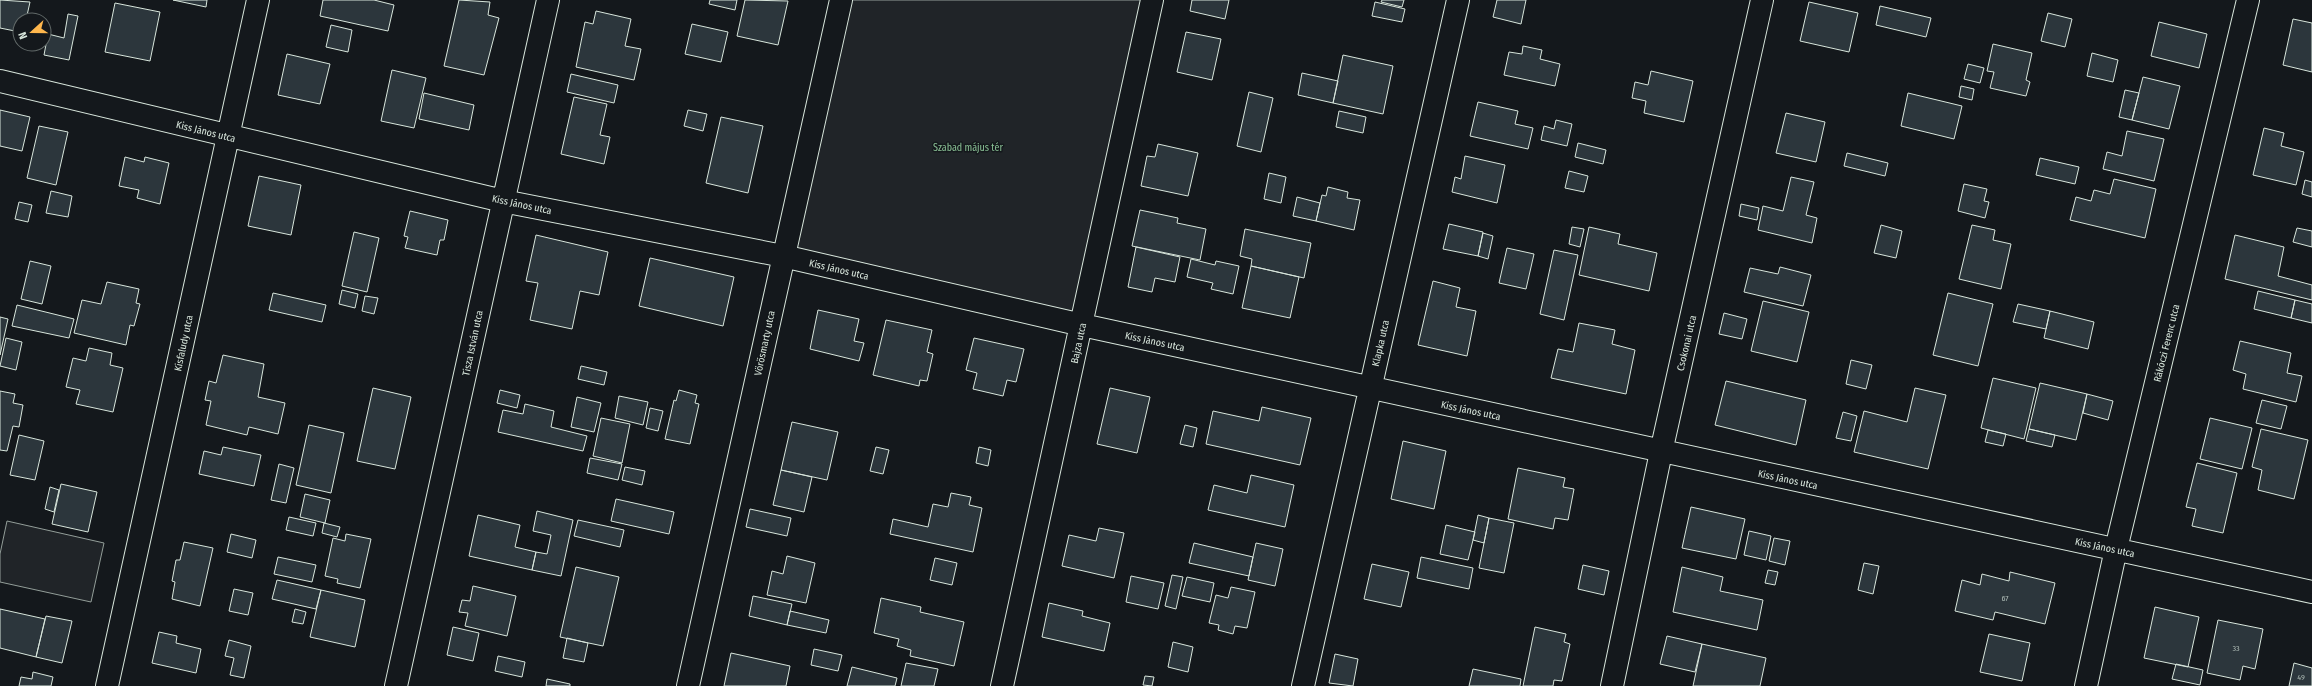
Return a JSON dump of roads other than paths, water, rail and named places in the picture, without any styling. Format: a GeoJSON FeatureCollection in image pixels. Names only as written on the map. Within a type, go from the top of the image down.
{"type":"FeatureCollection","features":[{"type":"Feature","properties":{"kind":"street","name":"Kisfaludy utca"},"geometry":{"type":"LineString","coordinates":[[107,686],[258,0]]}},
{"type":"Feature","properties":{"kind":"street","name":"Tisza István utca"},"geometry":{"type":"LineString","coordinates":[[396,686],[548,0]]}},
{"type":"Feature","properties":{"kind":"street","name":"Vörösmarty utca"},"geometry":{"type":"LineString","coordinates":[[688,686],[841,0]]}},
{"type":"Feature","properties":{"kind":"street","name":"Bajza utca"},"geometry":{"type":"LineString","coordinates":[[1002,686],[1152,0]]}},
{"type":"Feature","properties":{"kind":"street","name":"Klapka utca"},"geometry":{"type":"LineString","coordinates":[[1303,686],[1458,0]]}},
{"type":"Feature","properties":{"kind":"street","name":"Csokonai utca"},"geometry":{"type":"LineString","coordinates":[[1612,686],[1661,452],[1762,0]]}},
{"type":"Feature","properties":{"kind":"street","name":"Rákóczi Ferenc utca"},"geometry":{"type":"LineString","coordinates":[[2086,686],[2116,549],[2248,0]]}},
{"type":"Feature","properties":{"kind":"street","name":"Kiss János utca"},"geometry":{"type":"LineString","coordinates":[[0,81],[229,137],[503,201],[783,256],[1082,325],[1661,452],[2312,592]]}},
{"type":"Feature","properties":{"kind":"park label","name":"Szabad május tér"},"geometry":{"type":"Point","coordinates":[968,147]}}]}
